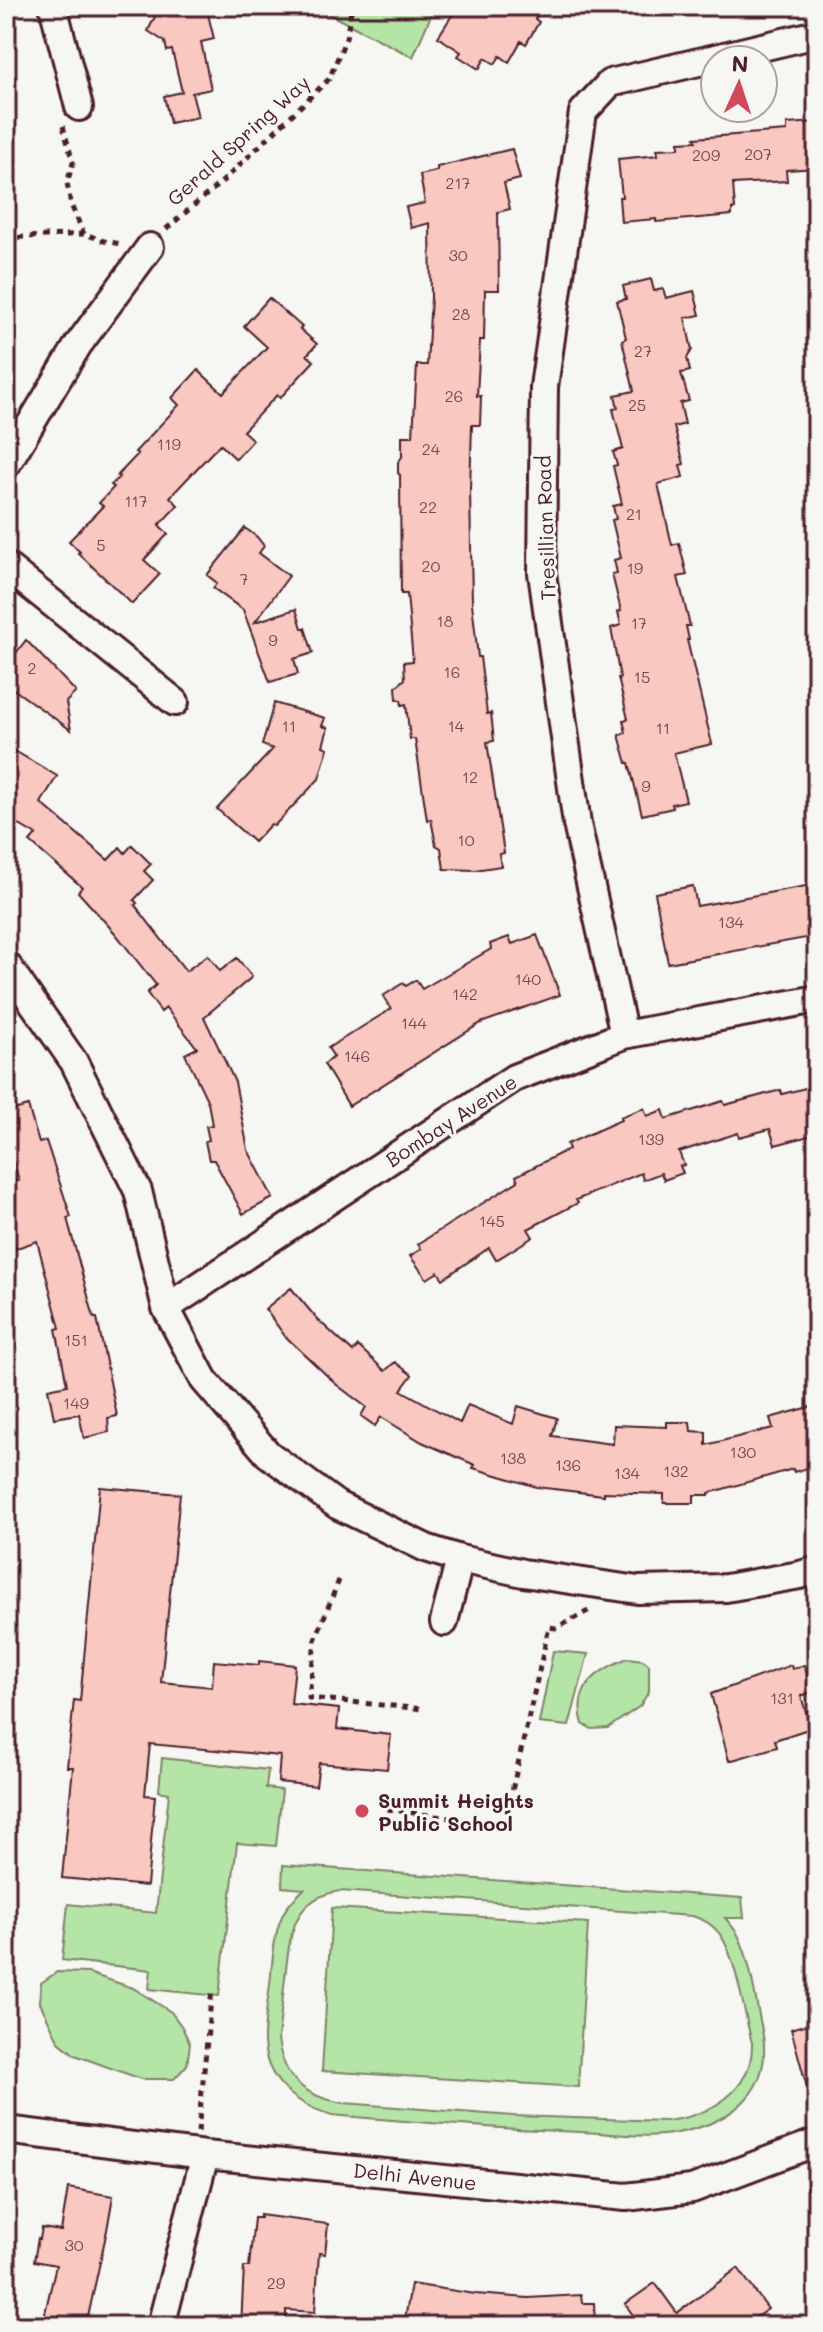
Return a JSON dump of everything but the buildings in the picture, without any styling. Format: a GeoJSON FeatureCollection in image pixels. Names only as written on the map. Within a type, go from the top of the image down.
{"type":"FeatureCollection","features":[{"type":"Feature","properties":{"kind":"street"},"geometry":{"type":"LineString","coordinates":[[53,6],[79,107]]}},
{"type":"Feature","properties":{"kind":"street","name":"Tresillian Road"},"geometry":{"type":"LineString","coordinates":[[624,1035],[577,824],[542,573],[544,387],[583,112],[610,83],[817,34]]}},
{"type":"Feature","properties":{"kind":"street"},"geometry":{"type":"LineString","coordinates":[[6,465],[78,345],[150,247]]}},
{"type":"Feature","properties":{"kind":"street"},"geometry":{"type":"LineString","coordinates":[[6,566],[175,702]]}},
{"type":"Feature","properties":{"kind":"street"},"geometry":{"type":"LineString","coordinates":[[6,964],[74,1062],[138,1191],[166,1308],[204,1380],[268,1454],[337,1505],[426,1548],[523,1573],[638,1590],[726,1588],[817,1570]]}},
{"type":"Feature","properties":{"kind":"street","name":"Bombay Avenue"},"geometry":{"type":"LineString","coordinates":[[166,1308],[514,1078],[624,1035],[817,999]]}},
{"type":"Feature","properties":{"kind":"street"},"geometry":{"type":"LineString","coordinates":[[444,1622],[460,1559]]}},
{"type":"Feature","properties":{"kind":"street","name":"Delhi Avenue"},"geometry":{"type":"LineString","coordinates":[[6,2130],[200,2154],[626,2197],[692,2189],[817,2142]]}},
{"type":"Feature","properties":{"kind":"street"},"geometry":{"type":"LineString","coordinates":[[161,2326],[200,2154]]}},
{"type":"Feature","properties":{"kind":"path","name":"Gerald Spring Way"},"geometry":{"type":"LineString","coordinates":[[150,247],[169,225],[224,180],[329,79],[346,38],[352,6]]}},
{"type":"Feature","properties":{"kind":"path"},"geometry":{"type":"LineString","coordinates":[[79,107],[62,127],[73,163],[67,183],[71,205],[85,234]]}},
{"type":"Feature","properties":{"kind":"path"},"geometry":{"type":"LineString","coordinates":[[6,238],[85,234],[104,241],[150,247]]}},
{"type":"Feature","properties":{"kind":"path"},"geometry":{"type":"LineString","coordinates":[[339,1580],[315,1640],[309,1698],[423,1709]]}},
{"type":"Feature","properties":{"kind":"path"},"geometry":{"type":"LineString","coordinates":[[387,1809],[504,1826],[549,1627],[556,1628],[597,1606]]}},
{"type":"Feature","properties":{"kind":"path"},"geometry":{"type":"LineString","coordinates":[[200,2154],[212,1989]]}},
{"type":"Feature","properties":{"kind":"green space"},"geometry":{"type":"Polygon","coordinates":[[[313,6],[435,6],[413,57],[313,6]]]}},
{"type":"Feature","properties":{"kind":"green space"},"geometry":{"type":"Polygon","coordinates":[[[553,1651],[588,1654],[569,1726],[539,1723],[553,1651]]]}},
{"type":"Feature","properties":{"kind":"green space"},"geometry":{"type":"Polygon","coordinates":[[[628,1658],[643,1660],[649,1665],[649,1691],[640,1706],[608,1728],[592,1729],[583,1724],[581,1700],[584,1690],[606,1668],[628,1658]]]}},
{"type":"Feature","properties":{"kind":"green space"},"geometry":{"type":"Polygon","coordinates":[[[162,1758],[268,1770],[266,1788],[282,1790],[276,1846],[237,1843],[219,1996],[149,1989],[151,1970],[62,1960],[68,1904],[156,1913],[169,1793],[159,1791],[162,1758]]]}},
{"type":"Feature","properties":{"kind":"green space"},"geometry":{"type":"Polygon","coordinates":[[[283,1865],[742,1898],[744,1918],[725,1918],[743,1947],[761,2025],[764,2047],[756,2084],[733,2111],[717,2120],[698,2128],[653,2136],[456,2125],[332,2115],[319,2111],[284,2089],[265,2054],[265,2025],[280,1920],[304,1889],[282,1887],[283,1865]],[[340,1891],[324,1895],[302,1911],[292,1934],[278,2039],[285,2065],[307,2091],[344,2103],[513,2116],[666,2121],[698,2114],[737,2088],[750,2060],[752,2043],[735,1969],[725,1942],[710,1924],[692,1916],[340,1891]]]}},
{"type":"Feature","properties":{"kind":"green space"},"geometry":{"type":"Polygon","coordinates":[[[332,1908],[588,1923],[578,2087],[322,2071],[332,1908]]]}},
{"type":"Feature","properties":{"kind":"green space"},"geometry":{"type":"Polygon","coordinates":[[[57,1972],[88,1973],[133,1988],[171,2012],[190,2044],[187,2065],[174,2079],[141,2079],[75,2055],[59,2042],[40,2003],[41,1983],[57,1972]]]}},
{"type":"Feature","properties":{"kind":"place","name":"Summit Heights Public School"},"geometry":{"type":"Point","coordinates":[362,1811]}}]}
